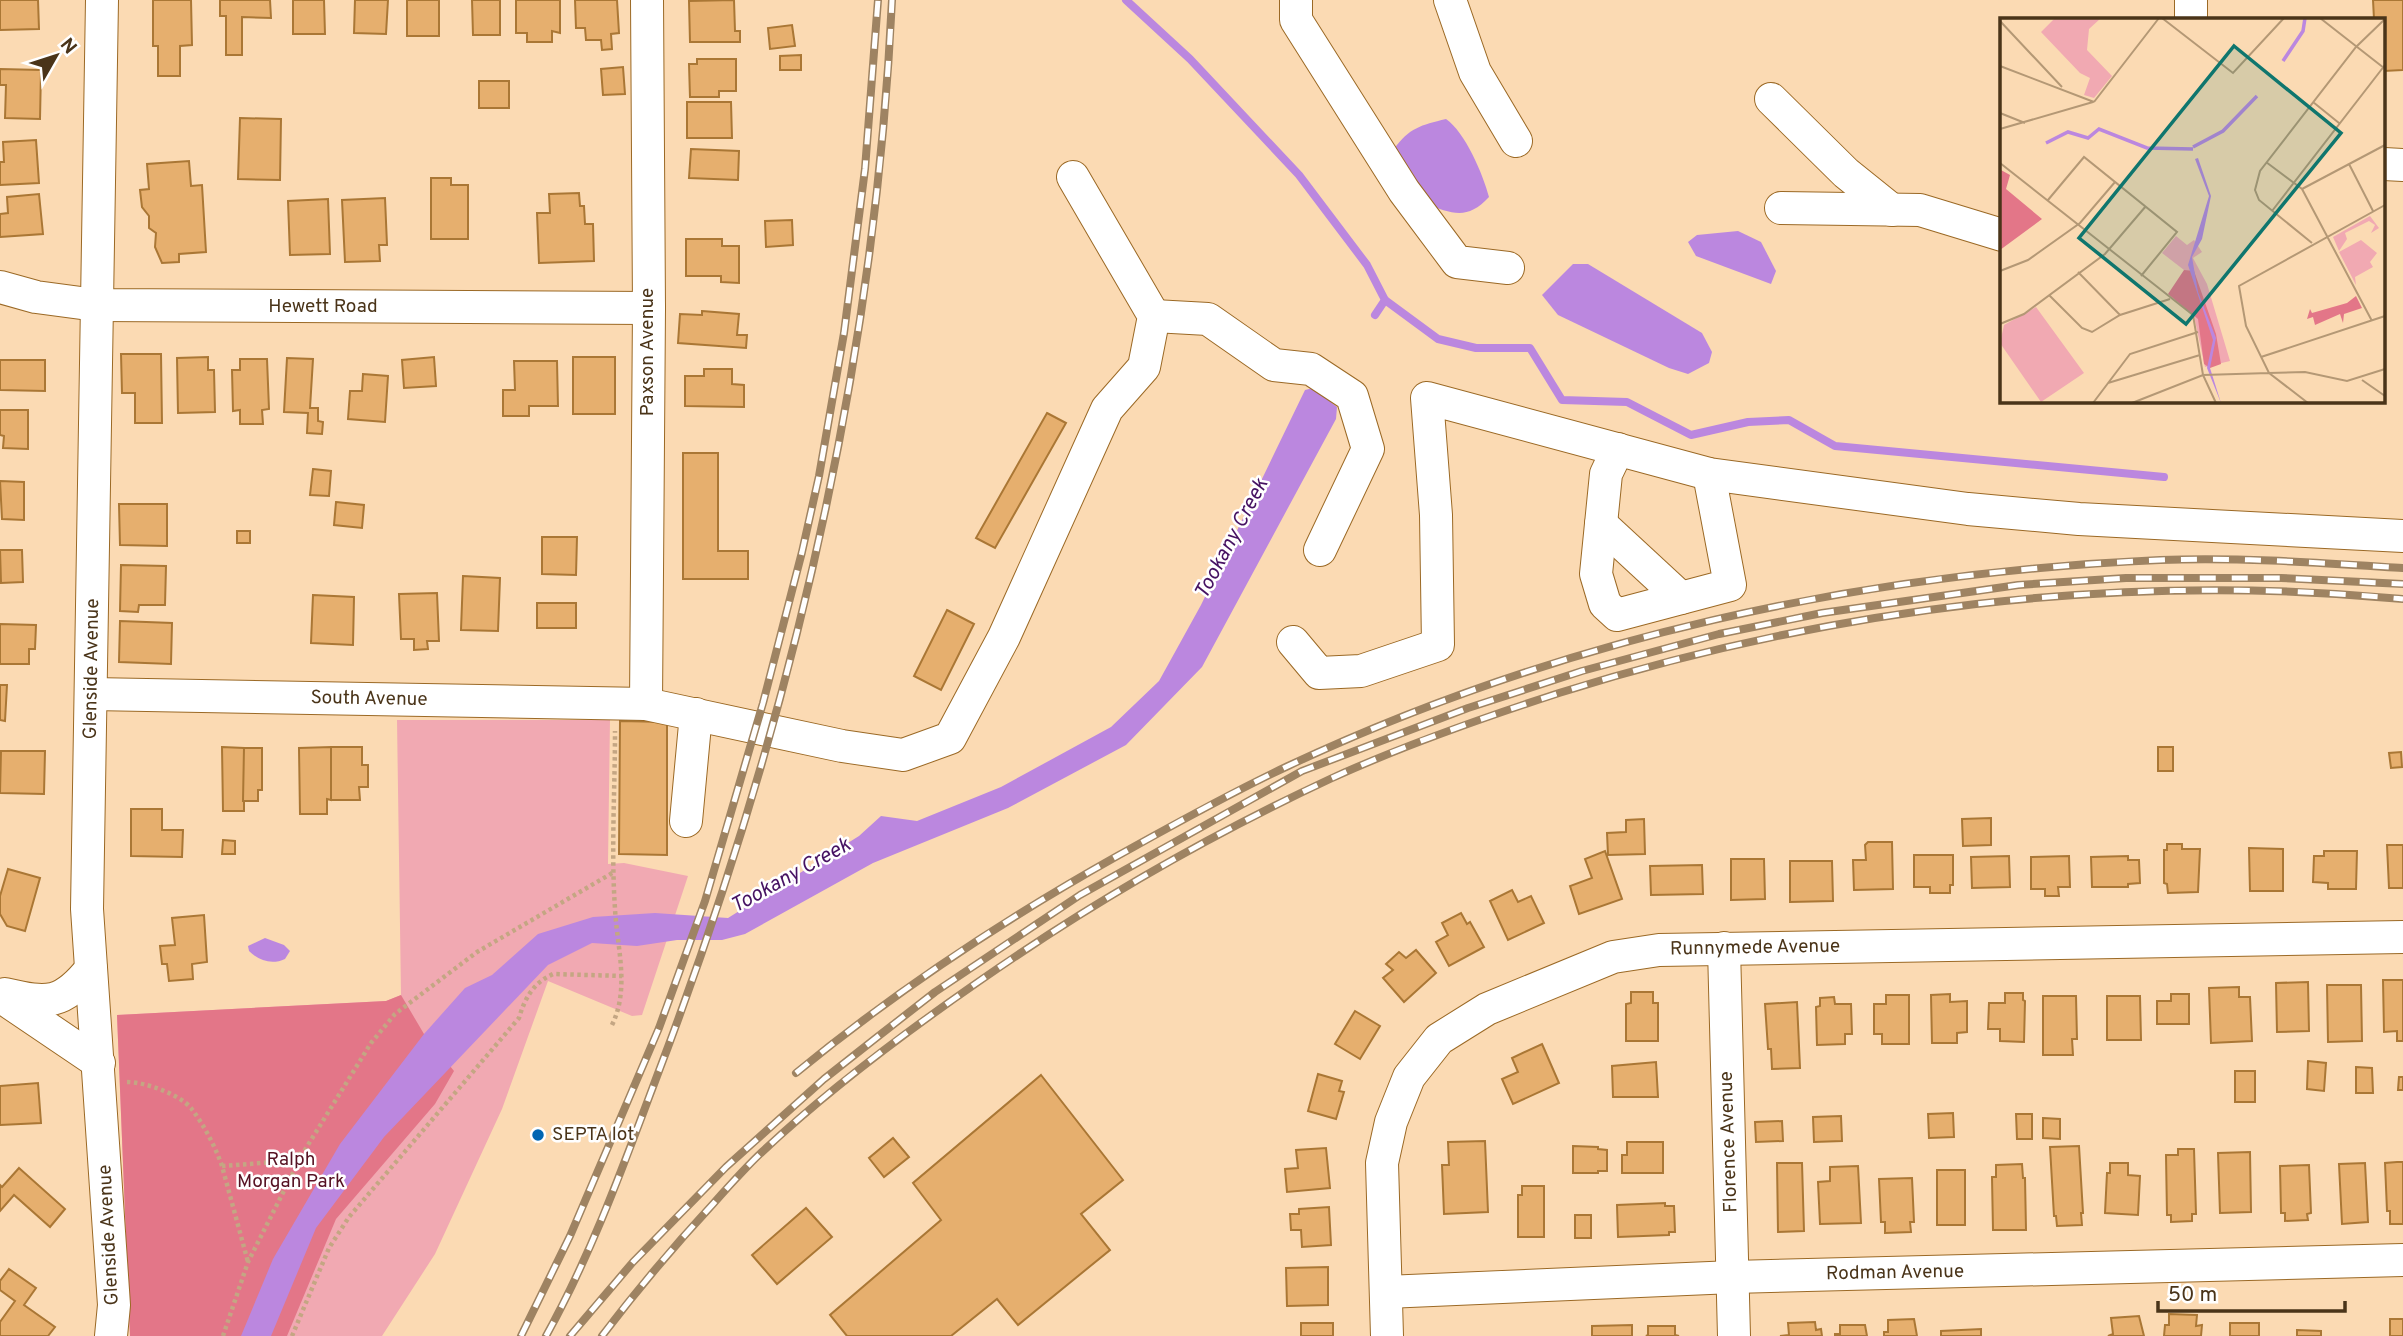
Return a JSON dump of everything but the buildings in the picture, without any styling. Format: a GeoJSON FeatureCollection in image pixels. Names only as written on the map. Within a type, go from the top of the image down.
{"type":"FeatureCollection","features":[{"type":"Feature","properties":{"kind":"street","name":"Glenside Avenue"},"geometry":{"type":"LineString","coordinates":[[102,0],[87,909],[114,1305],[111,1336]]}},
{"type":"Feature","properties":{"kind":"street","name":"Paxson Avenue"},"geometry":{"type":"LineString","coordinates":[[646,704],[649,309],[647,0]]}},
{"type":"Feature","properties":{"kind":"street"},"geometry":{"type":"LineString","coordinates":[[1296,0],[1296,20],[1404,191],[1457,262],[1508,268]]}},
{"type":"Feature","properties":{"kind":"street"},"geometry":{"type":"LineString","coordinates":[[1450,0],[1475,72],[1516,141]]}},
{"type":"Feature","properties":{"kind":"street"},"geometry":{"type":"LineString","coordinates":[[2191,0],[2191,18]]}},
{"type":"Feature","properties":{"kind":"street"},"geometry":{"type":"LineString","coordinates":[[1770,99],[1846,173],[1892,210]]}},
{"type":"Feature","properties":{"kind":"street"},"geometry":{"type":"LineString","coordinates":[[1073,177],[1154,316],[1208,319],[1274,365],[1311,369],[1352,396],[1368,449],[1320,550]]}},
{"type":"Feature","properties":{"kind":"street"},"geometry":{"type":"LineString","coordinates":[[1781,208],[1920,211],[2000,234]]}},
{"type":"Feature","properties":{"kind":"street","name":"Hewett Road"},"geometry":{"type":"LineString","coordinates":[[0,287],[37,297],[96,306],[649,309]]}},
{"type":"Feature","properties":{"kind":"street","name":"South Avenue"},"geometry":{"type":"LineString","coordinates":[[92,694],[646,704],[842,746],[903,755],[950,738],[1004,637],[1107,409],[1144,366],[1154,316]]}},
{"type":"Feature","properties":{"kind":"street"},"geometry":{"type":"LineString","coordinates":[[1293,642],[1319,673],[1361,671],[1438,645],[1436,514],[1427,398],[1709,474],[1968,509],[2079,519],[2403,536]]}},
{"type":"Feature","properties":{"kind":"street"},"geometry":{"type":"LineString","coordinates":[[1618,449],[1606,474],[1596,574],[1605,604],[1618,615],[1730,585],[1709,474]]}},
{"type":"Feature","properties":{"kind":"street"},"geometry":{"type":"LineString","coordinates":[[1601,524],[1681,598]]}},
{"type":"Feature","properties":{"kind":"street"},"geometry":{"type":"LineString","coordinates":[[686,821],[696,714]]}},
{"type":"Feature","properties":{"kind":"street","name":"Runnymede Avenue"},"geometry":{"type":"LineString","coordinates":[[1387,1336],[1382,1163],[1391,1122],[1409,1077],[1439,1039],[1487,1009],[1613,957],[1659,950],[1724,948],[2403,937]]}},
{"type":"Feature","properties":{"kind":"street","name":"Florence Avenue"},"geometry":{"type":"LineString","coordinates":[[1724,948],[1734,1336]]}},
{"type":"Feature","properties":{"kind":"street"},"geometry":{"type":"LineString","coordinates":[[0,994],[40,1001],[53,999],[76,987],[91,969]]}},
{"type":"Feature","properties":{"kind":"street"},"geometry":{"type":"LineString","coordinates":[[0,994],[99,1063]]}},
{"type":"Feature","properties":{"kind":"street","name":"Rodman Avenue"},"geometry":{"type":"LineString","coordinates":[[1386,1292],[1733,1278],[2403,1260]]}},
{"type":"Feature","properties":{"kind":"path"},"geometry":{"type":"LineString","coordinates":[[612,1025],[620,1008],[622,976],[615,909],[615,729]]}},
{"type":"Feature","properties":{"kind":"path"},"geometry":{"type":"LineString","coordinates":[[223,1336],[248,1262],[303,1153],[371,1042],[395,1014],[477,952],[614,872]]}},
{"type":"Feature","properties":{"kind":"path"},"geometry":{"type":"LineString","coordinates":[[292,1336],[329,1248],[349,1217],[519,1018],[525,998],[542,979],[553,974],[622,976]]}},
{"type":"Feature","properties":{"kind":"path"},"geometry":{"type":"LineString","coordinates":[[132,1082],[142,1082],[159,1089],[189,1106],[222,1166],[248,1262]]}},
{"type":"Feature","properties":{"kind":"path"},"geometry":{"type":"LineString","coordinates":[[222,1166],[275,1162],[303,1153]]}},
{"type":"Feature","properties":{"kind":"green space","name":"Ralph Morgan Park"},"geometry":{"type":"Polygon","coordinates":[[[397,720],[610,720],[608,864],[624,863],[688,876],[642,1015],[632,1016],[548,981],[502,1109],[435,1254],[382,1336],[130,1336],[117,1015],[386,1001],[401,995],[397,720]]]}},
{"type":"Feature","properties":{"kind":"green space"},"geometry":{"type":"Polygon","coordinates":[[[401,995],[424,1034],[454,1071],[435,1104],[336,1219],[287,1336],[130,1336],[117,1015],[386,1001],[401,995]]]}},
{"type":"Feature","properties":{"kind":"shaded area"},"geometry":{"type":"Polygon","coordinates":[[[1446,119],[1466,143],[1489,197],[1481,205],[1466,212],[1451,212],[1425,204],[1394,149],[1416,128],[1446,119]]]}},
{"type":"Feature","properties":{"kind":"shaded area"},"geometry":{"type":"Polygon","coordinates":[[[1738,231],[1761,242],[1776,271],[1771,284],[1696,256],[1688,242],[1697,235],[1738,231]]]}},
{"type":"Feature","properties":{"kind":"shaded area"},"geometry":{"type":"Polygon","coordinates":[[[1573,264],[1588,264],[1702,333],[1712,352],[1709,363],[1688,374],[1669,368],[1558,315],[1542,295],[1573,264]]]}},
{"type":"Feature","properties":{"kind":"shaded area"},"geometry":{"type":"Polygon","coordinates":[[[1313,388],[1337,407],[1336,419],[1202,667],[1126,745],[1008,808],[873,863],[745,934],[722,940],[677,940],[637,946],[592,943],[548,965],[384,1137],[316,1228],[271,1336],[241,1336],[273,1259],[340,1144],[424,1034],[465,988],[492,975],[538,934],[593,917],[655,913],[728,918],[859,836],[881,816],[917,821],[1001,787],[1111,727],[1159,681],[1201,605],[1305,390],[1313,388]]]}},
{"type":"Feature","properties":{"kind":"shaded area"},"geometry":{"type":"Polygon","coordinates":[[[265,938],[284,945],[290,951],[285,959],[266,961],[249,951],[248,946],[265,938]]]}},
{"type":"Feature","properties":{"kind":"waterway","name":"Tookany Creek"},"geometry":{"type":"LineString","coordinates":[[1126,0],[1190,59],[1299,175],[1367,265],[1385,300],[1375,315]]}},
{"type":"Feature","properties":{"kind":"waterway"},"geometry":{"type":"LineString","coordinates":[[1385,300],[1438,339],[1476,348],[1530,348],[1562,400],[1627,402],[1691,435],[1748,422],[1789,420],[1835,446],[2164,477]]}},
{"type":"Feature","properties":{"kind":"railway"},"geometry":{"type":"LineString","coordinates":[[521,1336],[570,1236],[659,1028],[705,901],[763,703],[819,476],[844,333],[865,169],[878,0]]}},
{"type":"Feature","properties":{"kind":"railway"},"geometry":{"type":"LineString","coordinates":[[546,1336],[597,1230],[668,1047],[713,920],[789,663],[847,400],[867,268],[883,134],[892,0]]}},
{"type":"Feature","properties":{"kind":"railway"},"geometry":{"type":"LineString","coordinates":[[796,1073],[913,984],[1035,904],[1224,798],[1288,766],[1392,721],[1497,682],[1605,648],[1714,620],[1824,597],[2048,567],[2190,559],[2312,562],[2403,568]]}},
{"type":"Feature","properties":{"kind":"railway"},"geometry":{"type":"LineString","coordinates":[[570,1336],[633,1262],[726,1167],[824,1079],[935,992],[1080,895],[1302,771],[1468,708],[1582,671],[1719,634],[1822,613],[2018,585],[2126,578],[2281,578],[2403,584]]}},
{"type":"Feature","properties":{"kind":"railway"},"geometry":{"type":"LineString","coordinates":[[602,1336],[670,1252],[749,1164],[813,1106],[894,1042],[1020,953],[1150,873],[1238,824],[1386,755],[1530,702],[1661,663],[1870,619],[1976,604],[2083,594],[2189,590],[2296,592],[2403,599]]}},
{"type":"Feature","properties":{"kind":"place","name":"SEPTA lot"},"geometry":{"type":"Point","coordinates":[538,1135]}}]}
